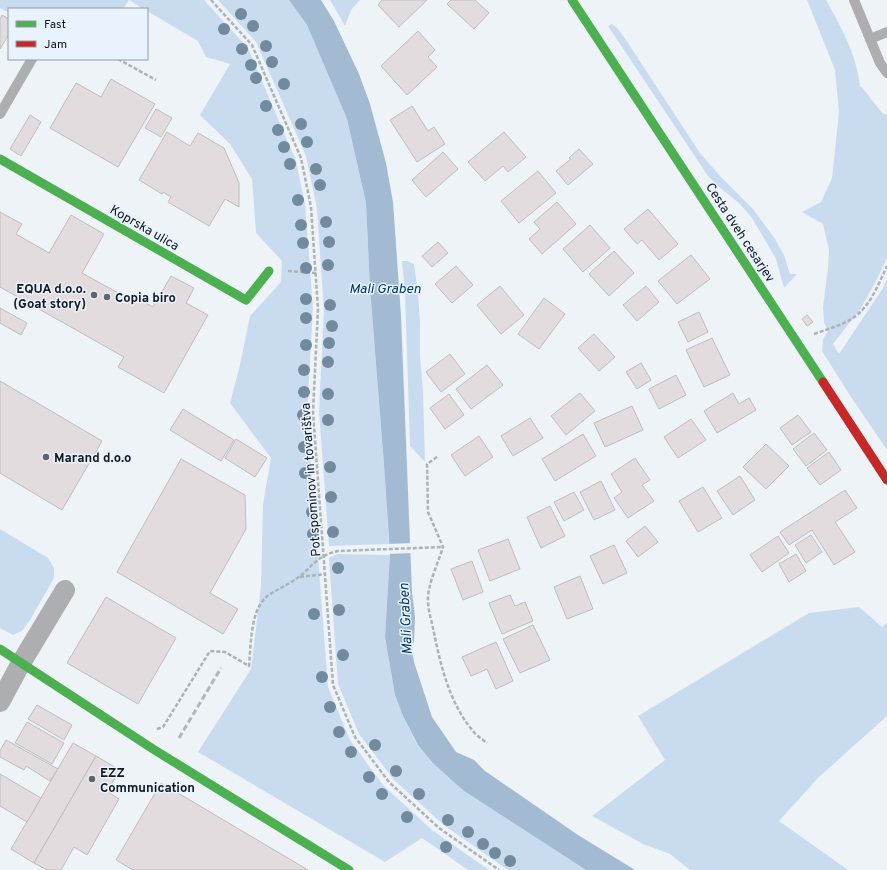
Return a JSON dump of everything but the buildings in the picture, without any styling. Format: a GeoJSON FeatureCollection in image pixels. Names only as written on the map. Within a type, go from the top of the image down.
{"type":"FeatureCollection","features":[{"type":"Feature","properties":{"kind":"street","name":"Cesta dveh cesarjev"},"geometry":{"type":"LineString","coordinates":[[572,0],[887,480]]}},
{"type":"Feature","properties":{"kind":"street","name":"Koprska ulica"},"geometry":{"type":"LineString","coordinates":[[0,159],[246,300],[269,271]]}},
{"type":"Feature","properties":{"kind":"street"},"geometry":{"type":"LineString","coordinates":[[0,702],[65,590]]}},
{"type":"Feature","properties":{"kind":"street"},"geometry":{"type":"LineString","coordinates":[[0,649],[143,744],[349,870]]}},
{"type":"Feature","properties":{"kind":"lane"},"geometry":{"type":"LineString","coordinates":[[854,0],[880,63],[887,73]]}},
{"type":"Feature","properties":{"kind":"lane"},"geometry":{"type":"LineString","coordinates":[[870,39],[887,32]]}},
{"type":"Feature","properties":{"kind":"lane"},"geometry":{"type":"LineString","coordinates":[[0,114],[31,60]]}},
{"type":"Feature","properties":{"kind":"path","name":"Pot spominov in tovarištva"},"geometry":{"type":"LineString","coordinates":[[211,0],[252,45],[301,158],[311,207],[318,309],[313,412],[325,555],[333,685],[355,737],[389,782],[439,828],[499,870]]}},
{"type":"Feature","properties":{"kind":"path"},"geometry":{"type":"LineString","coordinates":[[120,60],[156,80]]}},
{"type":"Feature","properties":{"kind":"path"},"geometry":{"type":"LineString","coordinates":[[808,336],[847,322],[862,311],[874,294],[887,266]]}},
{"type":"Feature","properties":{"kind":"path"},"geometry":{"type":"LineString","coordinates":[[269,271],[316,273]]}},
{"type":"Feature","properties":{"kind":"path"},"geometry":{"type":"LineString","coordinates":[[438,457],[427,464],[428,512],[442,547],[428,599],[440,661],[449,689],[474,732],[487,743]]}},
{"type":"Feature","properties":{"kind":"path"},"geometry":{"type":"LineString","coordinates":[[143,744],[153,731],[163,727],[210,651],[225,652],[249,666],[252,631],[256,612],[260,603],[268,595],[281,589],[299,577],[325,555],[338,551],[442,547]]}},
{"type":"Feature","properties":{"kind":"path"},"geometry":{"type":"LineString","coordinates":[[299,577],[326,574]]}},
{"type":"Feature","properties":{"kind":"shaded area"},"geometry":{"type":"Polygon","coordinates":[[[0,0],[129,0],[124,8],[8,8],[8,12],[0,8],[0,0]]]}},
{"type":"Feature","properties":{"kind":"shaded area"},"geometry":{"type":"Polygon","coordinates":[[[129,0],[204,0],[248,48],[296,161],[305,204],[313,308],[307,413],[328,687],[350,740],[383,785],[432,830],[489,870],[468,870],[422,838],[385,862],[198,752],[251,669],[261,586],[263,504],[271,458],[230,403],[240,365],[250,316],[281,282],[282,261],[256,233],[252,179],[230,144],[200,115],[230,64],[206,57],[198,41],[148,12],[148,8],[141,8],[129,0]]]}},
{"type":"Feature","properties":{"kind":"shaded area"},"geometry":{"type":"Polygon","coordinates":[[[218,0],[289,0],[307,25],[347,119],[366,203],[370,288],[389,544],[329,546],[319,411],[324,310],[317,209],[306,156],[256,42],[218,0]]]}},
{"type":"Feature","properties":{"kind":"shaded area"},"geometry":{"type":"Polygon","coordinates":[[[330,0],[360,0],[351,10],[345,26],[330,0]]]}},
{"type":"Feature","properties":{"kind":"shaded area"},"geometry":{"type":"Polygon","coordinates":[[[807,0],[826,0],[848,42],[856,64],[860,87],[861,86],[882,113],[887,115],[887,258],[861,308],[833,344],[839,354],[883,288],[887,279],[887,450],[822,351],[823,339],[828,331],[824,322],[823,307],[829,250],[823,224],[802,212],[821,202],[832,178],[839,112],[835,70],[807,0]]]}},
{"type":"Feature","properties":{"kind":"shaded area"},"geometry":{"type":"Polygon","coordinates":[[[612,24],[624,37],[700,153],[720,176],[753,209],[775,239],[784,255],[790,274],[797,274],[784,288],[776,259],[752,218],[740,204],[708,176],[608,26],[612,24]]]}},
{"type":"Feature","properties":{"kind":"shaded area"},"geometry":{"type":"Polygon","coordinates":[[[402,261],[407,261],[414,264],[418,293],[425,462],[410,446],[405,291],[402,261]]]}},
{"type":"Feature","properties":{"kind":"shaded area"},"geometry":{"type":"Polygon","coordinates":[[[0,529],[48,558],[54,568],[54,578],[30,620],[22,631],[13,635],[0,628],[0,529]]]}},
{"type":"Feature","properties":{"kind":"shaded area"},"geometry":{"type":"Polygon","coordinates":[[[338,554],[390,555],[385,637],[395,695],[403,716],[418,746],[464,791],[586,870],[508,870],[445,826],[394,780],[359,734],[338,684],[329,558],[338,554]]]}},
{"type":"Feature","properties":{"kind":"shaded area"},"geometry":{"type":"Polygon","coordinates":[[[859,607],[882,627],[887,623],[887,716],[818,778],[779,821],[848,870],[690,870],[670,854],[643,844],[592,816],[665,760],[638,716],[809,613],[859,607]]]}},
{"type":"Feature","properties":{"kind":"water","name":"Mali Graben"},"geometry":{"type":"Polygon","coordinates":[[[289,0],[321,0],[334,21],[359,74],[370,104],[386,163],[393,202],[401,316],[412,592],[415,617],[414,642],[411,644],[414,662],[432,717],[456,752],[474,760],[485,771],[578,835],[635,870],[586,870],[464,791],[433,763],[418,745],[403,716],[395,695],[385,637],[390,554],[370,288],[366,203],[347,119],[307,25],[289,0]]]}},
{"type":"Feature","properties":{"kind":"pier"},"geometry":{"type":"Polygon","coordinates":[[[413,543],[413,553],[388,554],[387,544],[413,543]]]}},
{"type":"Feature","properties":{"kind":"railway"},"geometry":{"type":"LineString","coordinates":[[179,738],[221,668]]}},
{"type":"Feature","properties":{"kind":"traffic: fast"},"geometry":{"type":"LineString","coordinates":[[572,0],[823,382]]}},
{"type":"Feature","properties":{"kind":"traffic: fast"},"geometry":{"type":"LineString","coordinates":[[0,159],[246,300],[269,271]]}},
{"type":"Feature","properties":{"kind":"traffic: fast"},"geometry":{"type":"LineString","coordinates":[[0,649],[153,749],[349,870]]}},
{"type":"Feature","properties":{"kind":"traffic: jam"},"geometry":{"type":"LineString","coordinates":[[823,382],[887,480]]}},
{"type":"Feature","properties":{"kind":"place","name":"EQUA d.o.o. (Goat story)"},"geometry":{"type":"Point","coordinates":[94,295]}},
{"type":"Feature","properties":{"kind":"place","name":"Copia biro"},"geometry":{"type":"Point","coordinates":[107,297]}},
{"type":"Feature","properties":{"kind":"place","name":"Marand d.o.o"},"geometry":{"type":"Point","coordinates":[46,457]}},
{"type":"Feature","properties":{"kind":"place","name":"EZZ Communication"},"geometry":{"type":"Point","coordinates":[92,779]}}]}
